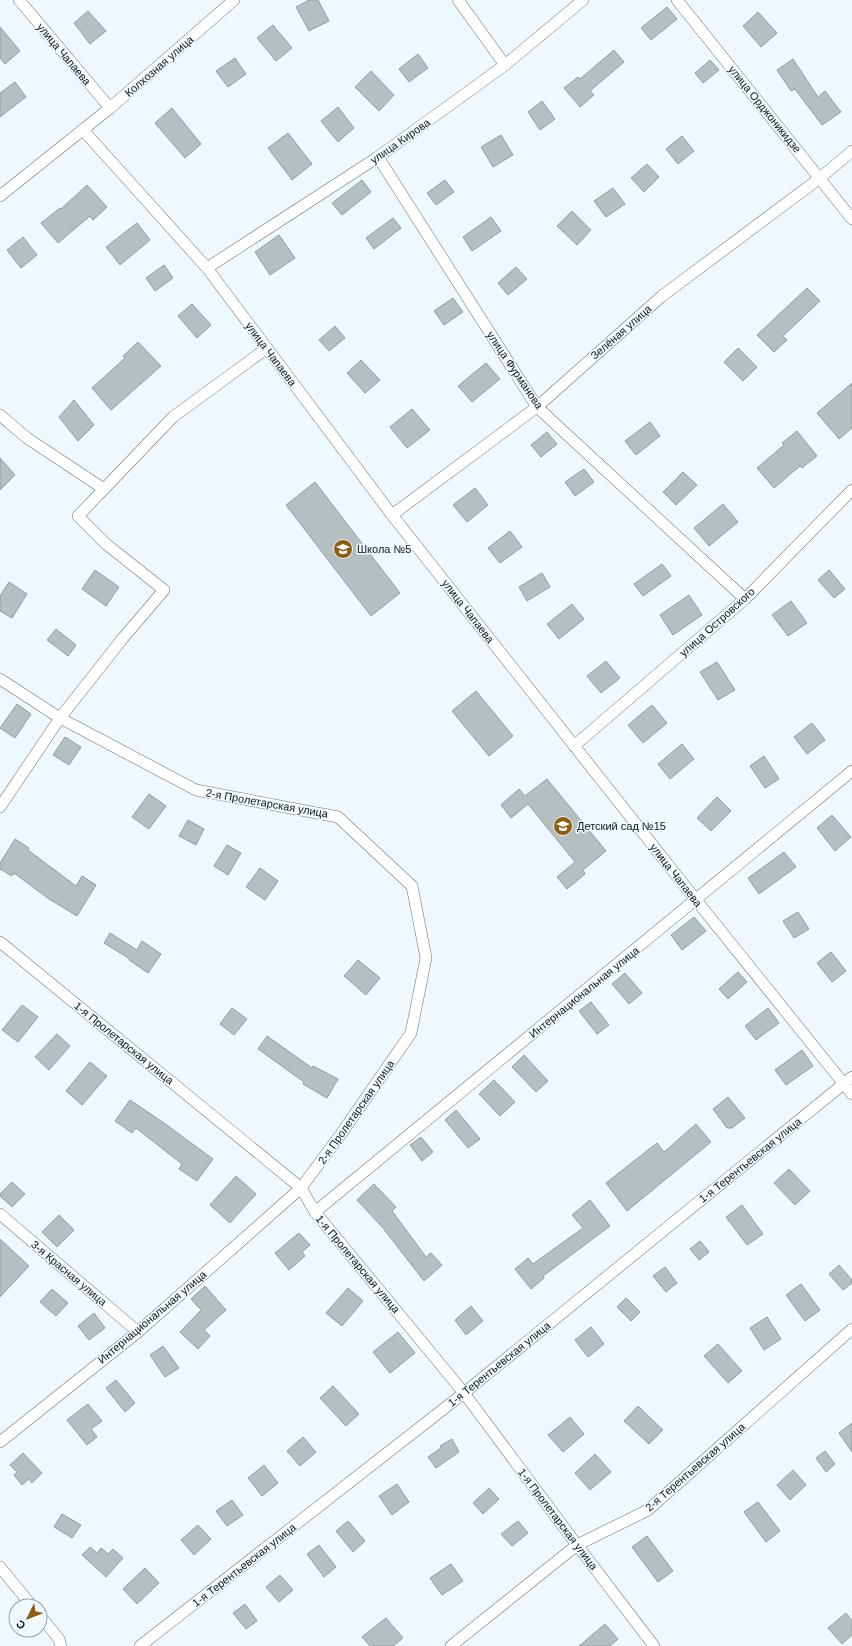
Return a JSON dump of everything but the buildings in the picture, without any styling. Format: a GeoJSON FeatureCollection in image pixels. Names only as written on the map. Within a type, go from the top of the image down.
{"type":"FeatureCollection","features":[{"type":"Feature","properties":{"kind":"street","name":"улица Чапаева"},"geometry":{"type":"LineString","coordinates":[[19,0],[110,108]]}},
{"type":"Feature","properties":{"kind":"street","name":"Колхозная улица"},"geometry":{"type":"LineString","coordinates":[[0,196],[110,108],[234,0]]}},
{"type":"Feature","properties":{"kind":"street"},"geometry":{"type":"LineString","coordinates":[[458,0],[505,65]]}},
{"type":"Feature","properties":{"kind":"street","name":"улица Кирова"},"geometry":{"type":"LineString","coordinates":[[207,268],[378,157],[505,65],[583,0]]}},
{"type":"Feature","properties":{"kind":"street","name":"улица Орджоникидзе"},"geometry":{"type":"LineString","coordinates":[[677,0],[852,219]]}},
{"type":"Feature","properties":{"kind":"street","name":"улица Чапаева"},"geometry":{"type":"LineString","coordinates":[[82,130],[207,268],[392,515],[696,900],[848,1080],[852,1094]]}},
{"type":"Feature","properties":{"kind":"street","name":"Зелёная улица"},"geometry":{"type":"LineString","coordinates":[[392,515],[537,406],[662,296],[820,178],[852,151]]}},
{"type":"Feature","properties":{"kind":"street","name":"улица Фурманова"},"geometry":{"type":"LineString","coordinates":[[378,157],[537,406],[745,599]]}},
{"type":"Feature","properties":{"kind":"street"},"geometry":{"type":"LineString","coordinates":[[0,807],[60,718],[123,638],[164,590],[106,544],[78,516],[173,417],[267,348]]}},
{"type":"Feature","properties":{"kind":"street"},"geometry":{"type":"LineString","coordinates":[[0,415],[27,438],[104,489]]}},
{"type":"Feature","properties":{"kind":"street","name":"улица Островского"},"geometry":{"type":"LineString","coordinates":[[574,746],[745,599],[851,494]]}},
{"type":"Feature","properties":{"kind":"street","name":"2-я Пролетарская улица"},"geometry":{"type":"LineString","coordinates":[[0,678],[60,718],[196,790],[338,816],[412,886],[426,958],[411,1033],[341,1134],[301,1188]]}},
{"type":"Feature","properties":{"kind":"street","name":"Интернациональная улица"},"geometry":{"type":"LineString","coordinates":[[315,1212],[852,771]]}},
{"type":"Feature","properties":{"kind":"street","name":"1-я Пролетарская улица"},"geometry":{"type":"LineString","coordinates":[[0,942],[301,1188],[315,1212],[464,1393],[654,1646]]}},
{"type":"Feature","properties":{"kind":"street","name":"1-я Терентьевская улица"},"geometry":{"type":"LineString","coordinates":[[140,1646],[464,1393],[848,1080]]}},
{"type":"Feature","properties":{"kind":"street","name":"Интернациональная улица"},"geometry":{"type":"LineString","coordinates":[[0,1442],[138,1332],[301,1188]]}},
{"type":"Feature","properties":{"kind":"street","name":"3-я Красная улица"},"geometry":{"type":"LineString","coordinates":[[0,1214],[138,1332]]}},
{"type":"Feature","properties":{"kind":"street","name":"2-я Терентьевская улица"},"geometry":{"type":"LineString","coordinates":[[451,1646],[577,1545],[648,1510],[852,1329]]}},
{"type":"Feature","properties":{"kind":"street"},"geometry":{"type":"LineString","coordinates":[[0,1567],[25,1598]]}},
{"type":"Feature","properties":{"kind":"street"},"geometry":{"type":"LineString","coordinates":[[48,1626],[59,1639],[61,1646]]}},
{"type":"Feature","properties":{"kind":"place","name":"Школа №5"},"geometry":{"type":"Point","coordinates":[343,549]}},
{"type":"Feature","properties":{"kind":"place","name":"Детский сад №15"},"geometry":{"type":"Point","coordinates":[563,826]}}]}
